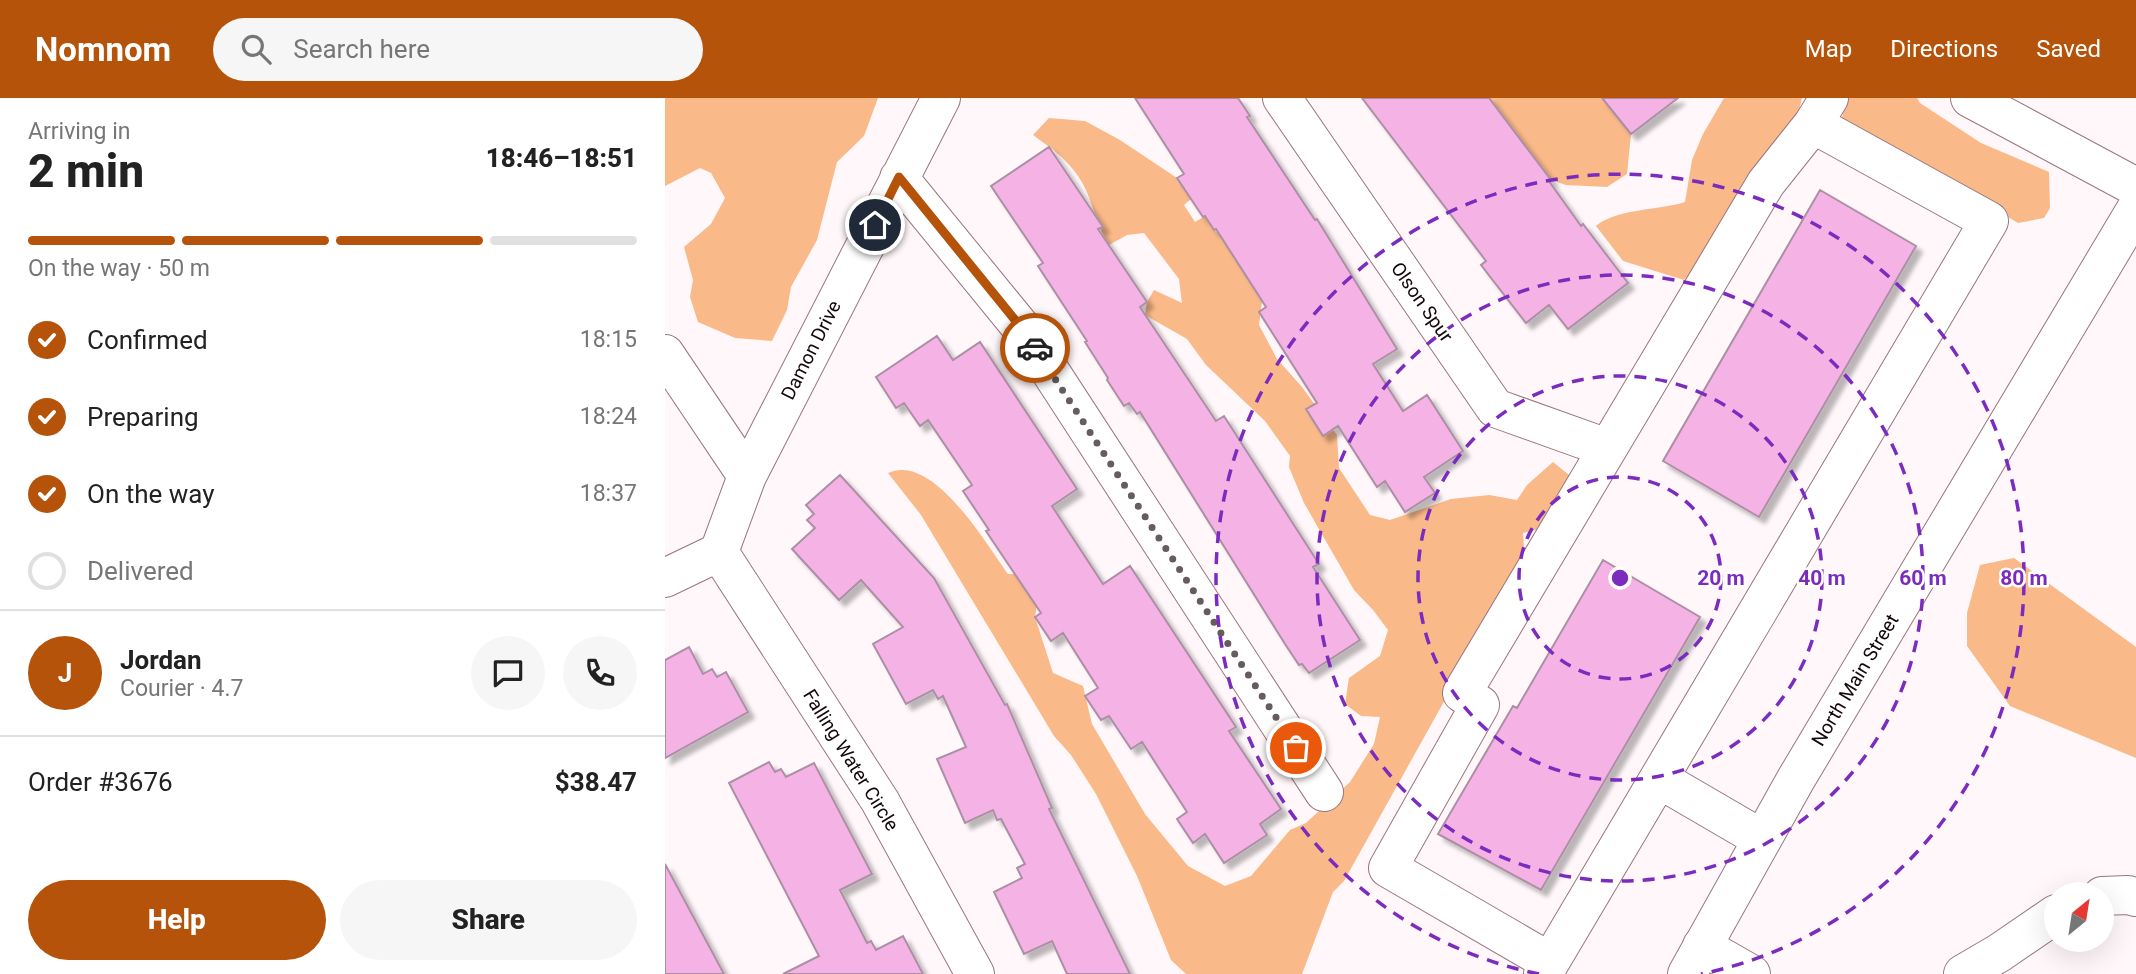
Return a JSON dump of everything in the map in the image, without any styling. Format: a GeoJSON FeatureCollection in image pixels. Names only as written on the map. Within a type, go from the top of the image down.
{"type":"FeatureCollection","features":[{"type":"Feature","properties":{"kind":"street","name":"Damon Drive"},"geometry":{"type":"LineString","coordinates":[[719,552],[747,476],[941,98]]}},
{"type":"Feature","properties":{"kind":"street","name":"Olson Spur"},"geometry":{"type":"LineString","coordinates":[[1282,98],[1495,408],[1608,448]]}},
{"type":"Feature","properties":{"kind":"street"},"geometry":{"type":"LineString","coordinates":[[1970,98],[2136,187]]}},
{"type":"Feature","properties":{"kind":"street"},"geometry":{"type":"LineString","coordinates":[[1821,111],[1989,221],[1547,968],[1388,868],[1480,705],[1462,694],[1766,183],[1821,111]]}},
{"type":"Feature","properties":{"kind":"street"},"geometry":{"type":"LineString","coordinates":[[899,177],[1024,331],[1324,792]]}},
{"type":"Feature","properties":{"kind":"street","name":"North Main Street"},"geometry":{"type":"LineString","coordinates":[[1695,960],[1762,839],[2136,209]]}},
{"type":"Feature","properties":{"kind":"street"},"geometry":{"type":"LineString","coordinates":[[665,354],[747,476]]}},
{"type":"Feature","properties":{"kind":"street"},"geometry":{"type":"LineString","coordinates":[[665,578],[719,552]]}},
{"type":"Feature","properties":{"kind":"street","name":"Falling Water Circle"},"geometry":{"type":"LineString","coordinates":[[719,552],[880,801],[975,974]]}},
{"type":"Feature","properties":{"kind":"street"},"geometry":{"type":"LineString","coordinates":[[1659,779],[1762,839]]}},
{"type":"Feature","properties":{"kind":"street"},"geometry":{"type":"LineString","coordinates":[[2114,896],[2136,897]]}},
{"type":"Feature","properties":{"kind":"street"},"geometry":{"type":"LineString","coordinates":[[1963,974],[2044,922]]}},
{"type":"Feature","properties":{"kind":"street"},"geometry":{"type":"LineString","coordinates":[[1695,960],[1751,974]]}},
{"type":"Feature","properties":{"kind":"shaded area"},"geometry":{"type":"Polygon","coordinates":[[[665,98],[878,98],[864,136],[837,162],[817,240],[791,287],[787,310],[772,341],[735,338],[698,322],[690,297],[693,280],[684,247],[711,224],[725,198],[711,173],[700,168],[665,186],[665,98]]]}},
{"type":"Feature","properties":{"kind":"shaded area"},"geometry":{"type":"Polygon","coordinates":[[[1489,98],[1602,98],[1631,134],[1627,174],[1607,187],[1566,185],[1551,180],[1489,98]]]}},
{"type":"Feature","properties":{"kind":"shaded area"},"geometry":{"type":"Polygon","coordinates":[[[1724,98],[1802,98],[1798,114],[1693,272],[1684,280],[1623,261],[1596,226],[1614,216],[1685,202],[1692,160],[1703,134],[1724,98]]]}},
{"type":"Feature","properties":{"kind":"shaded area"},"geometry":{"type":"Polygon","coordinates":[[[1847,98],[1917,98],[1920,103],[1981,143],[2049,172],[2050,208],[2044,218],[2018,223],[1842,118],[1847,98]]]}},
{"type":"Feature","properties":{"kind":"shaded area"},"geometry":{"type":"Polygon","coordinates":[[[1049,118],[1085,121],[1120,140],[1177,178],[1191,199],[1184,205],[1195,222],[1205,216],[1214,230],[1240,251],[1265,279],[1259,325],[1277,359],[1302,387],[1337,435],[1339,468],[1370,515],[1390,520],[1451,499],[1489,495],[1517,500],[1527,485],[1553,462],[1574,479],[1544,528],[1523,533],[1525,565],[1456,680],[1344,881],[1333,892],[1302,974],[1186,974],[1171,960],[1137,876],[1096,794],[1071,755],[1054,736],[921,515],[888,473],[905,470],[923,476],[957,504],[1008,574],[1036,575],[1040,585],[1035,617],[1053,673],[1083,686],[1092,724],[1145,814],[1188,866],[1225,886],[1251,876],[1290,830],[1306,823],[1350,782],[1374,744],[1380,717],[1361,716],[1345,704],[1349,678],[1380,656],[1388,630],[1354,590],[1304,503],[1289,467],[1290,456],[1265,421],[1206,365],[1187,339],[1145,315],[1147,302],[1154,290],[1182,303],[1179,279],[1144,233],[1127,235],[1109,245],[1076,173],[1033,135],[1049,118]]]}},
{"type":"Feature","properties":{"kind":"shaded area"},"geometry":{"type":"Polygon","coordinates":[[[2014,558],[2136,647],[2136,758],[2010,706],[1967,646],[1967,613],[1980,565],[2014,558]]]}},
{"type":"Feature","properties":{"kind":"building"},"geometry":{"type":"Polygon","coordinates":[[[1135,98],[1238,98],[1250,116],[1247,117],[1315,220],[1317,219],[1397,349],[1373,364],[1403,411],[1427,395],[1463,451],[1424,477],[1435,493],[1405,512],[1385,481],[1377,487],[1338,426],[1323,436],[1306,409],[1317,403],[1259,312],[1266,307],[1216,229],[1203,217],[1177,178],[1184,174],[1135,98]]]}},
{"type":"Feature","properties":{"kind":"building"},"geometry":{"type":"Polygon","coordinates":[[[1362,98],[1489,98],[1551,180],[1549,181],[1581,226],[1583,224],[1628,283],[1568,329],[1549,305],[1526,323],[1481,265],[1486,261],[1362,98]]]}},
{"type":"Feature","properties":{"kind":"building"},"geometry":{"type":"Polygon","coordinates":[[[1602,98],[1678,98],[1631,134],[1602,98]]]}},
{"type":"Feature","properties":{"kind":"building"},"geometry":{"type":"Polygon","coordinates":[[[1049,147],[1103,227],[1098,229],[1147,302],[1140,307],[1216,421],[1224,416],[1319,564],[1313,567],[1360,640],[1309,673],[1302,664],[1299,665],[1285,644],[1140,412],[1137,414],[1129,403],[1124,406],[1107,380],[1085,342],[1087,341],[1038,266],[1043,263],[991,186],[1049,147]]]}},
{"type":"Feature","properties":{"kind":"building"},"geometry":{"type":"Polygon","coordinates":[[[1820,190],[1916,246],[1759,517],[1663,461],[1820,190]]]}},
{"type":"Feature","properties":{"kind":"building"},"geometry":{"type":"Polygon","coordinates":[[[937,336],[953,360],[980,342],[1077,489],[1052,506],[1103,584],[1130,566],[1236,727],[1229,731],[1281,809],[1260,824],[1267,835],[1224,863],[1205,834],[1193,843],[1177,819],[1187,812],[1142,742],[1131,749],[1109,716],[1101,720],[1085,696],[1098,688],[1063,633],[1051,641],[1035,617],[1041,613],[986,531],[989,530],[963,491],[972,485],[928,420],[920,426],[904,403],[896,408],[876,377],[937,336]]]}},
{"type":"Feature","properties":{"kind":"building"},"geometry":{"type":"Polygon","coordinates":[[[840,475],[934,578],[1005,705],[1007,704],[1052,808],[1049,809],[1130,974],[1067,974],[1052,941],[1024,954],[994,892],[1022,878],[1017,868],[1025,864],[1001,819],[997,820],[993,810],[965,823],[937,759],[966,747],[943,696],[938,699],[933,690],[906,704],[873,644],[903,627],[861,580],[839,600],[792,549],[815,528],[807,520],[814,514],[806,505],[840,475]]]}},
{"type":"Feature","properties":{"kind":"building"},"geometry":{"type":"Polygon","coordinates":[[[1603,560],[1700,617],[1541,890],[1438,834],[1513,706],[1517,708],[1603,560]]]}},
{"type":"Feature","properties":{"kind":"building"},"geometry":{"type":"Polygon","coordinates":[[[689,647],[703,674],[712,669],[717,677],[726,672],[748,712],[665,758],[665,660],[689,647]]]}},
{"type":"Feature","properties":{"kind":"building"},"geometry":{"type":"Polygon","coordinates":[[[769,762],[775,772],[781,769],[786,777],[814,763],[872,874],[840,890],[867,943],[871,941],[876,950],[903,936],[923,974],[783,974],[819,956],[729,783],[769,762]]]}},
{"type":"Feature","properties":{"kind":"building"},"geometry":{"type":"Polygon","coordinates":[[[665,864],[724,974],[665,974],[665,864]]]}},
{"type":"Feature","properties":{"kind":"way so far"},"geometry":{"type":"LineString","coordinates":[[1035,348],[1296,748]]}},
{"type":"Feature","properties":{"kind":"route"},"geometry":{"type":"LineString","coordinates":[[875,225],[899,177],[1035,348]]}}]}
